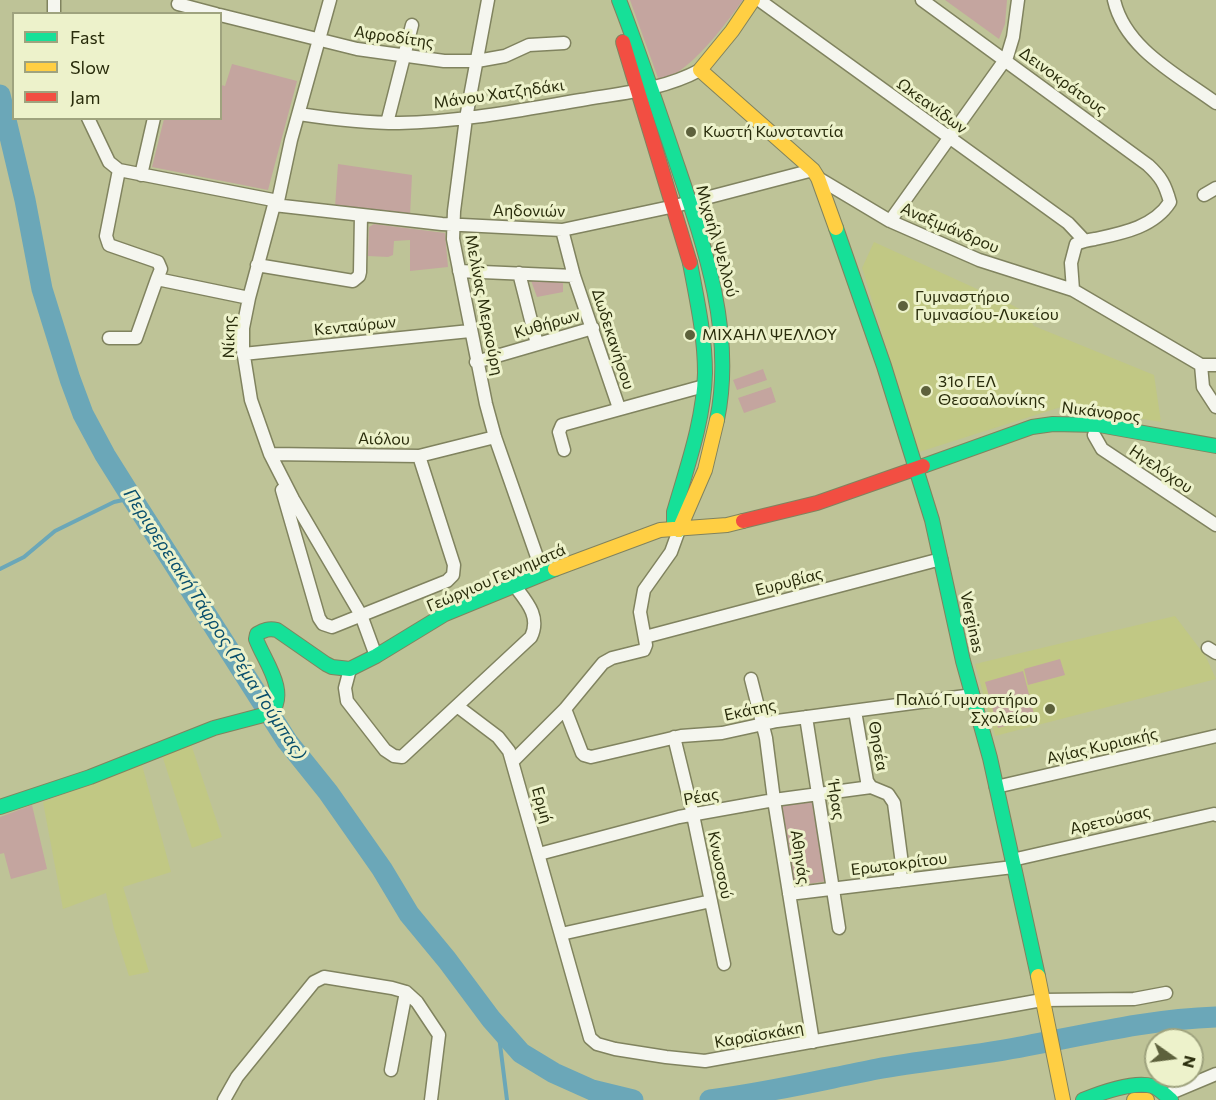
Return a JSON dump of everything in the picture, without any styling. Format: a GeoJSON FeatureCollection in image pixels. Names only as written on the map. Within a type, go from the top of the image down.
{"type":"FeatureCollection","features":[{"type":"Feature","properties":{"kind":"street","name":"Νίκης"},"geometry":{"type":"LineString","coordinates":[[330,0],[249,298],[243,328],[243,354],[251,400],[270,454],[293,500],[361,615],[376,656]]}},
{"type":"Feature","properties":{"kind":"street","name":"Μελίνας Μερκούρη"},"geometry":{"type":"LineString","coordinates":[[488,0],[466,118],[452,224],[476,362],[495,437],[543,574]]}},
{"type":"Feature","properties":{"kind":"street","name":"Μιχαήλ Ψελλού"},"geometry":{"type":"LineString","coordinates":[[610,0],[690,202],[714,284],[721,329],[719,409],[711,451],[671,552],[644,590],[640,612],[645,637]]}},
{"type":"Feature","properties":{"kind":"street","name":"Μιχαήλ Ψελλού"},"geometry":{"type":"LineString","coordinates":[[619,0],[688,251],[700,313],[704,349],[704,386],[698,427],[674,512],[674,525],[679,530]]}},
{"type":"Feature","properties":{"kind":"street"},"geometry":{"type":"LineString","coordinates":[[700,70],[732,31],[753,0]]}},
{"type":"Feature","properties":{"kind":"street","name":"Ωκεανίδων"},"geometry":{"type":"LineString","coordinates":[[759,0],[1068,223],[1084,240]]}},
{"type":"Feature","properties":{"kind":"street","name":"Δεινοκράτους"},"geometry":{"type":"LineString","coordinates":[[922,0],[1160,176],[1170,202],[1163,212],[1150,222],[1125,232],[1084,240]]}},
{"type":"Feature","properties":{"kind":"street"},"geometry":{"type":"LineString","coordinates":[[890,221],[1005,60],[1013,38],[1018,0]]}},
{"type":"Feature","properties":{"kind":"street"},"geometry":{"type":"LineString","coordinates":[[1114,0],[1119,18],[1139,47],[1216,103]]}},
{"type":"Feature","properties":{"kind":"street","name":"Αφροδίτης"},"geometry":{"type":"LineString","coordinates":[[177,6],[208,12]]}},
{"type":"Feature","properties":{"kind":"street","name":"Αφροδίτης"},"geometry":{"type":"LineString","coordinates":[[222,15],[357,49],[462,62],[505,56],[529,45],[564,43]]}},
{"type":"Feature","properties":{"kind":"street"},"geometry":{"type":"LineString","coordinates":[[387,123],[412,26]]}},
{"type":"Feature","properties":{"kind":"street","name":"Μάνου Χατζηδάκι"},"geometry":{"type":"LineString","coordinates":[[298,114],[346,121],[387,123],[466,118],[644,90],[684,79],[700,70]]}},
{"type":"Feature","properties":{"kind":"street","name":"Αναξιμάνδρου"},"geometry":{"type":"LineString","coordinates":[[700,70],[815,174],[890,221],[979,260],[1073,290],[1201,365]]}},
{"type":"Feature","properties":{"kind":"street"},"geometry":{"type":"LineString","coordinates":[[89,120],[109,162],[119,170],[106,236],[107,243],[112,247],[158,262],[161,268],[136,338],[109,338]]}},
{"type":"Feature","properties":{"kind":"street"},"geometry":{"type":"LineString","coordinates":[[141,175],[154,120]]}},
{"type":"Feature","properties":{"kind":"street","name":"Αηδονιών"},"geometry":{"type":"LineString","coordinates":[[119,170],[276,203],[361,215],[452,224],[562,230],[815,174]]}},
{"type":"Feature","properties":{"kind":"street","name":"Verginas"},"geometry":{"type":"LineString","coordinates":[[815,174],[884,366],[933,520],[963,661],[996,788],[1063,1100]]}},
{"type":"Feature","properties":{"kind":"street"},"geometry":{"type":"LineString","coordinates":[[1204,195],[1216,188]]}},
{"type":"Feature","properties":{"kind":"street"},"geometry":{"type":"LineString","coordinates":[[257,266],[353,281],[360,272],[361,215]]}},
{"type":"Feature","properties":{"kind":"street","name":"Δωδεκανήσου"},"geometry":{"type":"LineString","coordinates":[[562,230],[574,276],[619,408],[704,386]]}},
{"type":"Feature","properties":{"kind":"street"},"geometry":{"type":"LineString","coordinates":[[1073,290],[1070,273],[1072,254],[1076,244],[1084,240]]}},
{"type":"Feature","properties":{"kind":"street"},"geometry":{"type":"LineString","coordinates":[[459,271],[574,276]]}},
{"type":"Feature","properties":{"kind":"street"},"geometry":{"type":"LineString","coordinates":[[519,273],[537,344]]}},
{"type":"Feature","properties":{"kind":"street"},"geometry":{"type":"LineString","coordinates":[[157,279],[249,298]]}},
{"type":"Feature","properties":{"kind":"street","name":"Κυθήρων"},"geometry":{"type":"LineString","coordinates":[[476,362],[592,328]]}},
{"type":"Feature","properties":{"kind":"street","name":"Κενταύρων"},"geometry":{"type":"LineString","coordinates":[[243,354],[470,331]]}},
{"type":"Feature","properties":{"kind":"street"},"geometry":{"type":"LineString","coordinates":[[1216,365],[1201,365],[1203,387],[1216,408]]}},
{"type":"Feature","properties":{"kind":"street"},"geometry":{"type":"LineString","coordinates":[[564,450],[559,435],[562,425],[619,408]]}},
{"type":"Feature","properties":{"kind":"street","name":"Νικάνορος"},"geometry":{"type":"LineString","coordinates":[[916,467],[1049,423],[1105,427],[1216,446]]}},
{"type":"Feature","properties":{"kind":"street","name":"Ηγελόχου"},"geometry":{"type":"LineString","coordinates":[[1094,435],[1102,449],[1216,525]]}},
{"type":"Feature","properties":{"kind":"street","name":"Αιόλου"},"geometry":{"type":"LineString","coordinates":[[270,454],[419,456],[495,437]]}},
{"type":"Feature","properties":{"kind":"street"},"geometry":{"type":"LineString","coordinates":[[276,466],[320,621],[332,627],[447,581],[453,574],[454,565],[419,456]]}},
{"type":"Feature","properties":{"kind":"street","name":"Γεώργιου Γεννηματά"},"geometry":{"type":"LineString","coordinates":[[350,669],[445,614],[514,585],[660,530],[727,525],[817,502],[916,467]]}},
{"type":"Feature","properties":{"kind":"street","name":"Ευρυβίας"},"geometry":{"type":"LineString","coordinates":[[645,637],[941,559]]}},
{"type":"Feature","properties":{"kind":"street"},"geometry":{"type":"LineString","coordinates":[[0,807],[90,777],[214,728],[271,713],[276,709],[278,691],[256,639],[257,634],[266,629],[275,629],[286,635],[332,668],[350,669],[345,688],[347,701],[385,750],[394,756],[402,757],[533,633],[535,623],[533,613],[514,585]]}},
{"type":"Feature","properties":{"kind":"street"},"geometry":{"type":"LineString","coordinates":[[513,761],[565,709],[605,662],[644,650],[645,637]]}},
{"type":"Feature","properties":{"kind":"street","name":"Αθηνάς"},"geometry":{"type":"LineString","coordinates":[[751,678],[766,738],[813,1042]]}},
{"type":"Feature","properties":{"kind":"street","name":"Εκάτης"},"geometry":{"type":"LineString","coordinates":[[565,709],[582,753],[588,757],[674,737],[722,733],[806,717],[973,695]]}},
{"type":"Feature","properties":{"kind":"street","name":"Ερμή"},"geometry":{"type":"LineString","coordinates":[[457,706],[501,740],[509,751],[561,934]]}},
{"type":"Feature","properties":{"kind":"street","name":"Θησέα"},"geometry":{"type":"LineString","coordinates":[[855,711],[866,776],[871,787],[886,792],[894,803],[902,864],[898,881]]}},
{"type":"Feature","properties":{"kind":"street","name":"Ήρας"},"geometry":{"type":"LineString","coordinates":[[806,717],[839,928]]}},
{"type":"Feature","properties":{"kind":"street","name":"Αγίας Κυριακής"},"geometry":{"type":"LineString","coordinates":[[996,788],[1216,736]]}},
{"type":"Feature","properties":{"kind":"street","name":"Κνωσσού"},"geometry":{"type":"LineString","coordinates":[[674,737],[724,964]]}},
{"type":"Feature","properties":{"kind":"street","name":"Ρέας"},"geometry":{"type":"LineString","coordinates":[[539,854],[656,822],[774,800],[871,787]]}},
{"type":"Feature","properties":{"kind":"street","name":"Αρετούσας"},"geometry":{"type":"LineString","coordinates":[[1012,863],[1216,815]]}},
{"type":"Feature","properties":{"kind":"street","name":"Ερωτοκρίτου"},"geometry":{"type":"LineString","coordinates":[[789,894],[898,881],[1012,863]]}},
{"type":"Feature","properties":{"kind":"street"},"geometry":{"type":"LineString","coordinates":[[561,934],[711,901]]}},
{"type":"Feature","properties":{"kind":"street","name":"Καραϊσκάκη"},"geometry":{"type":"LineString","coordinates":[[561,934],[590,1038],[597,1044],[608,1048],[700,1061],[1042,1000],[1134,999],[1166,993]]}},
{"type":"Feature","properties":{"kind":"street"},"geometry":{"type":"LineString","coordinates":[[224,1100],[237,1077],[317,980],[328,977],[392,988],[406,992],[417,1002],[438,1032],[439,1038],[431,1100]]}},
{"type":"Feature","properties":{"kind":"street"},"geometry":{"type":"LineString","coordinates":[[391,1070],[406,992]]}},
{"type":"Feature","properties":{"kind":"street"},"geometry":{"type":"LineString","coordinates":[[1083,1100],[1138,1086],[1151,1086],[1168,1097],[1216,1074]]}},
{"type":"Feature","properties":{"kind":"street"},"geometry":{"type":"LineString","coordinates":[[1134,1100],[1147,1100]]}},
{"type":"Feature","properties":{"kind":"shaded area"},"geometry":{"type":"Polygon","coordinates":[[[630,0],[743,0],[695,58],[672,76],[661,79],[658,78],[630,0]]]}},
{"type":"Feature","properties":{"kind":"shaded area"},"geometry":{"type":"Polygon","coordinates":[[[945,0],[1007,0],[1005,24],[999,39],[945,0]]]}},
{"type":"Feature","properties":{"kind":"shaded area"},"geometry":{"type":"Polygon","coordinates":[[[232,64],[297,81],[268,190],[152,167],[164,120],[222,120],[222,85],[225,86],[232,64]]]}},
{"type":"Feature","properties":{"kind":"shaded area"},"geometry":{"type":"Polygon","coordinates":[[[338,164],[412,175],[410,216],[335,207],[338,164]]]}},
{"type":"Feature","properties":{"kind":"shaded area"},"geometry":{"type":"Polygon","coordinates":[[[374,224],[445,233],[448,267],[410,271],[410,240],[394,241],[393,255],[388,257],[368,256],[369,227],[374,224]]]}},
{"type":"Feature","properties":{"kind":"shaded area"},"geometry":{"type":"Polygon","coordinates":[[[874,242],[1012,305],[1023,311],[1034,326],[1154,375],[1161,422],[1064,406],[919,452],[862,268],[874,242]]]}},
{"type":"Feature","properties":{"kind":"shaded area"},"geometry":{"type":"Polygon","coordinates":[[[529,275],[563,277],[563,292],[537,297],[529,275]]]}},
{"type":"Feature","properties":{"kind":"shaded area"},"geometry":{"type":"Polygon","coordinates":[[[763,369],[767,380],[737,390],[733,380],[763,369]]]}},
{"type":"Feature","properties":{"kind":"shaded area"},"geometry":{"type":"Polygon","coordinates":[[[771,387],[776,402],[744,413],[738,398],[771,387]]]}},
{"type":"Feature","properties":{"kind":"shaded area"},"geometry":{"type":"Polygon","coordinates":[[[1175,616],[1206,657],[1216,679],[995,736],[975,664],[1175,616]]]}},
{"type":"Feature","properties":{"kind":"shaded area"},"geometry":{"type":"Polygon","coordinates":[[[1060,659],[1065,675],[1028,685],[1024,669],[1060,659]]]}},
{"type":"Feature","properties":{"kind":"shaded area"},"geometry":{"type":"Polygon","coordinates":[[[1023,671],[1035,718],[998,728],[985,682],[1023,671]]]}},
{"type":"Feature","properties":{"kind":"shaded area"},"geometry":{"type":"Polygon","coordinates":[[[191,744],[222,837],[192,848],[162,755],[191,744]]]}},
{"type":"Feature","properties":{"kind":"shaded area"},"geometry":{"type":"Polygon","coordinates":[[[142,765],[171,872],[123,887],[149,972],[129,976],[114,929],[106,893],[63,909],[43,802],[142,765]]]}},
{"type":"Feature","properties":{"kind":"shaded area"},"geometry":{"type":"Polygon","coordinates":[[[815,797],[828,881],[794,886],[781,803],[815,797]]]}},
{"type":"Feature","properties":{"kind":"shaded area"},"geometry":{"type":"Polygon","coordinates":[[[32,805],[47,869],[11,879],[4,853],[0,854],[0,817],[32,805]]]}},
{"type":"Feature","properties":{"kind":"waterway","name":"Περιφερειακή Τάφρος (Ρέμα Τούμπας)"},"geometry":{"type":"LineString","coordinates":[[0,95],[25,200],[42,289],[70,379],[83,414],[132,498],[287,741],[328,792],[382,869],[409,914],[491,1019],[521,1053],[554,1073],[592,1090],[633,1100]]}},
{"type":"Feature","properties":{"kind":"waterway"},"geometry":{"type":"LineString","coordinates":[[0,569],[24,557],[55,531],[114,502],[132,498]]}},
{"type":"Feature","properties":{"kind":"waterway","name":"Περιφερειακή Τάφρος (Ρέμα Τούμπας)"},"geometry":{"type":"LineString","coordinates":[[710,1100],[1121,1028],[1216,1017]]}},
{"type":"Feature","properties":{"kind":"waterway"},"geometry":{"type":"LineString","coordinates":[[498,1028],[507,1100]]}},
{"type":"Feature","properties":{"kind":"traffic: fast"},"geometry":{"type":"LineString","coordinates":[[619,0],[694,216],[712,283],[719,317],[722,351],[722,386],[717,420]]}},
{"type":"Feature","properties":{"kind":"traffic: fast"},"geometry":{"type":"LineString","coordinates":[[836,228],[884,366],[932,520],[963,661],[990,758],[1038,976]]}},
{"type":"Feature","properties":{"kind":"traffic: fast"},"geometry":{"type":"LineString","coordinates":[[679,530],[674,525],[674,512],[698,426],[705,373],[702,332],[690,263]]}},
{"type":"Feature","properties":{"kind":"traffic: fast"},"geometry":{"type":"LineString","coordinates":[[923,466],[1032,427],[1053,424],[1099,425],[1216,446]]}},
{"type":"Feature","properties":{"kind":"traffic: fast"},"geometry":{"type":"LineString","coordinates":[[0,807],[90,777],[214,728],[271,713],[276,704],[277,695],[273,676],[256,639],[257,634],[262,631],[277,630],[326,664],[350,669],[445,614],[555,569]]}},
{"type":"Feature","properties":{"kind":"traffic: fast"},"geometry":{"type":"LineString","coordinates":[[1083,1100],[1117,1088],[1136,1085],[1157,1088],[1171,1100]]}},
{"type":"Feature","properties":{"kind":"traffic: slow"},"geometry":{"type":"LineString","coordinates":[[753,0],[732,31],[700,70],[813,170],[836,228]]}},
{"type":"Feature","properties":{"kind":"traffic: slow"},"geometry":{"type":"LineString","coordinates":[[679,530],[705,470],[717,420]]}},
{"type":"Feature","properties":{"kind":"traffic: slow"},"geometry":{"type":"LineString","coordinates":[[555,569],[660,530],[727,525],[743,521]]}},
{"type":"Feature","properties":{"kind":"traffic: slow"},"geometry":{"type":"LineString","coordinates":[[1038,976],[1063,1100]]}},
{"type":"Feature","properties":{"kind":"traffic: slow"},"geometry":{"type":"LineString","coordinates":[[1134,1100],[1147,1100]]}},
{"type":"Feature","properties":{"kind":"traffic: jam"},"geometry":{"type":"LineString","coordinates":[[623,42],[690,263]]}},
{"type":"Feature","properties":{"kind":"traffic: jam"},"geometry":{"type":"LineString","coordinates":[[743,521],[817,503],[923,466]]}},
{"type":"Feature","properties":{"kind":"place","name":"Κωστή Κωνσταντία"},"geometry":{"type":"Point","coordinates":[691,132]}},
{"type":"Feature","properties":{"kind":"place","name":"Γυμναστήριο Γυμνασίου-Λυκείου"},"geometry":{"type":"Point","coordinates":[903,306]}},
{"type":"Feature","properties":{"kind":"place","name":"ΜΙΧΑΗΛ ΨΕΛΛΟΥ"},"geometry":{"type":"Point","coordinates":[690,335]}},
{"type":"Feature","properties":{"kind":"place","name":"31ο ΓΕΛ Θεσσαλονίκης"},"geometry":{"type":"Point","coordinates":[926,391]}},
{"type":"Feature","properties":{"kind":"place","name":"Παλιό Γυμναστήριο Σχολείου"},"geometry":{"type":"Point","coordinates":[1050,709]}}]}
